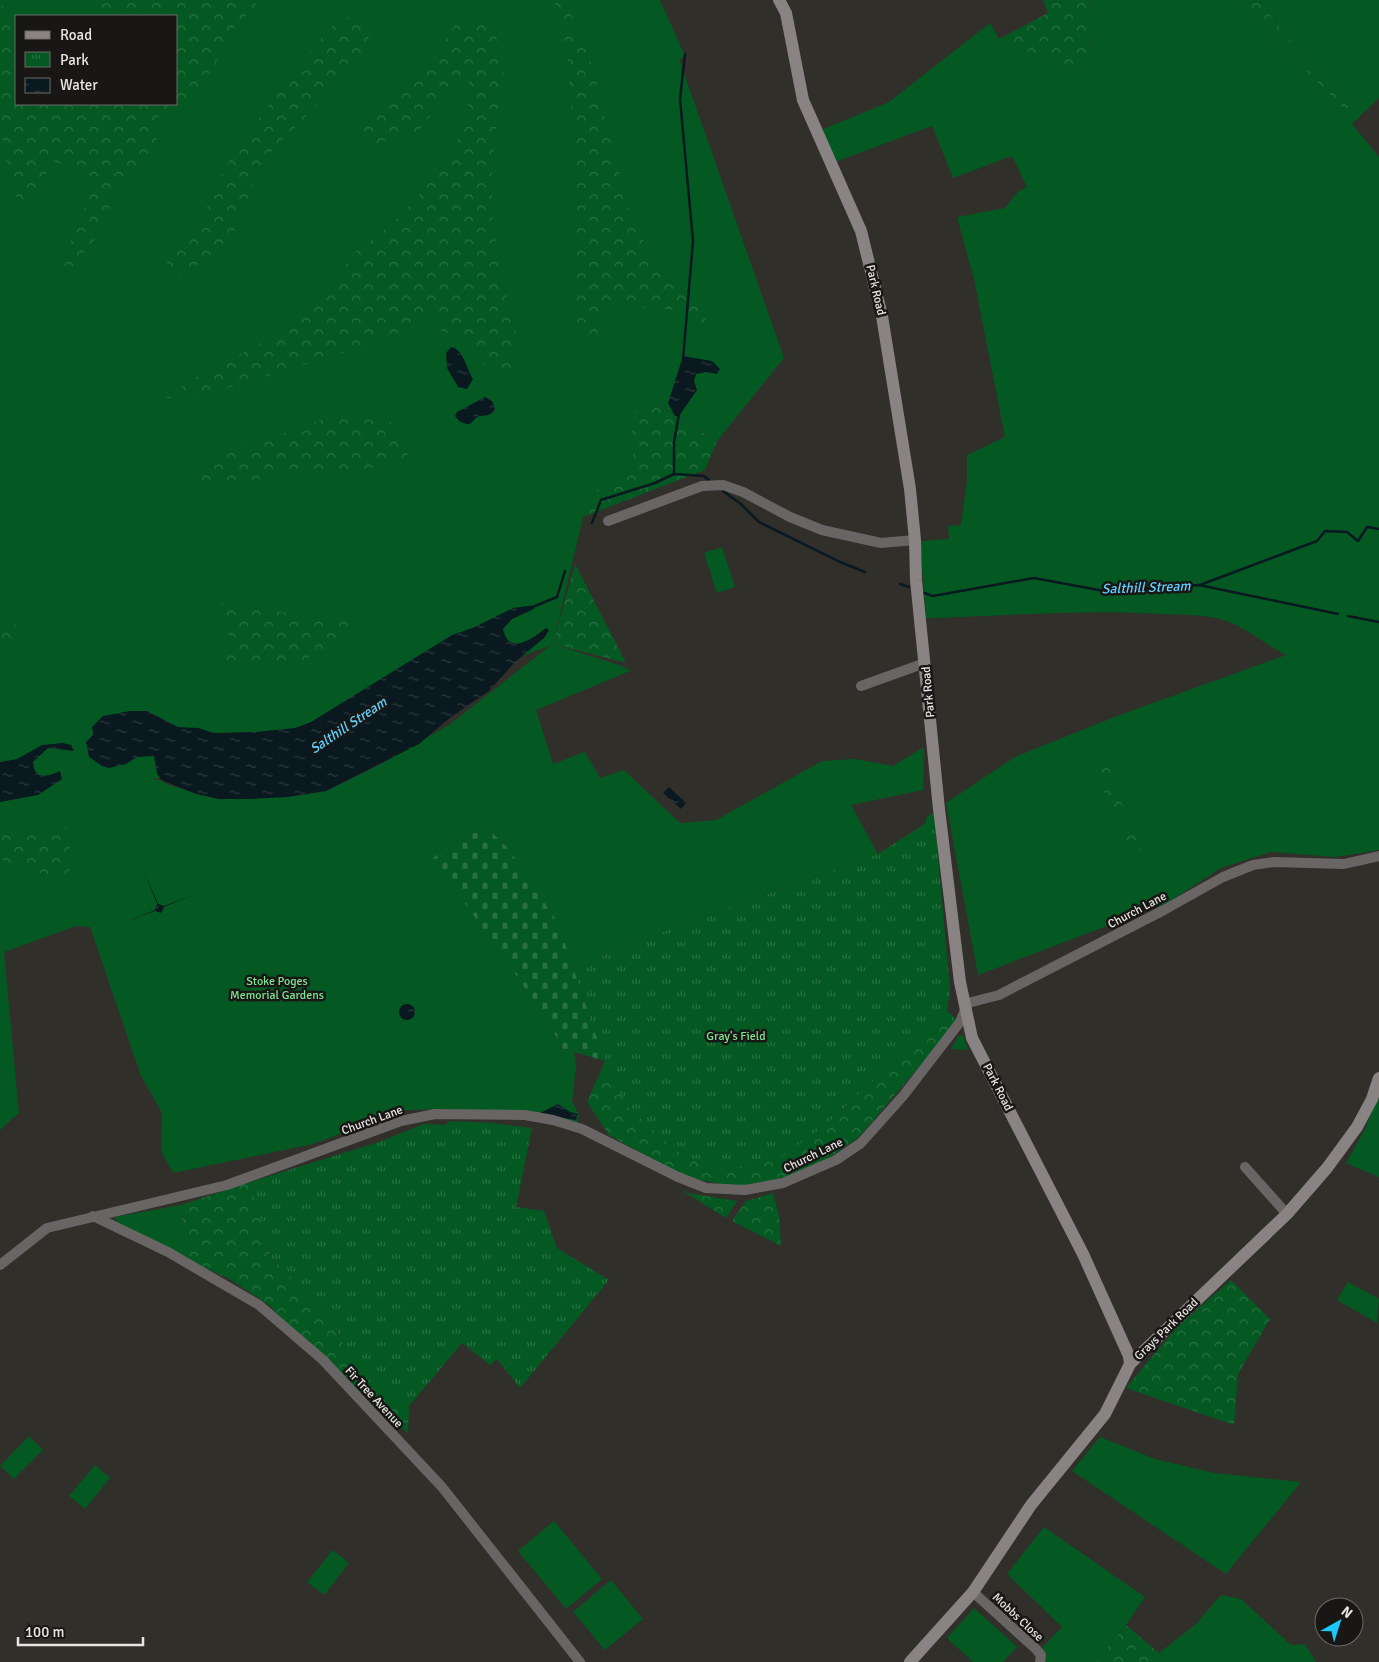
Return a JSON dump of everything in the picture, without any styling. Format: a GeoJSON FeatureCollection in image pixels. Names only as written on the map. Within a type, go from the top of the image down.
{"type":"FeatureCollection","features":[{"type":"Feature","properties":{"kind":"main road","name":"Park Road"},"geometry":{"type":"LineString","coordinates":[[779,0],[786,14],[803,100],[861,232],[882,316],[910,489],[915,540],[916,580],[926,663],[939,809],[960,982],[972,1038],[1083,1254],[1129,1356],[1130,1364]]}},
{"type":"Feature","properties":{"kind":"main road","name":"Grays Park Road"},"geometry":{"type":"LineString","coordinates":[[910,1662],[973,1592],[1031,1505],[1105,1414],[1130,1364],[1287,1214],[1327,1168],[1357,1127],[1372,1099],[1379,1078]]}},
{"type":"Feature","properties":{"kind":"street"},"geometry":{"type":"LineString","coordinates":[[608,521],[702,486],[723,484],[743,492],[790,518],[822,530],[881,543],[915,540]]}},
{"type":"Feature","properties":{"kind":"street"},"geometry":{"type":"LineString","coordinates":[[861,686],[926,663]]}},
{"type":"Feature","properties":{"kind":"street","name":"Church Lane"},"geometry":{"type":"LineString","coordinates":[[0,1265],[47,1228],[227,1185],[402,1121],[435,1114],[524,1115],[560,1122],[582,1129],[678,1177],[706,1188],[745,1190],[783,1183],[836,1160],[861,1143],[903,1096],[960,1022],[968,1003],[999,995],[1164,910],[1223,877],[1253,865],[1274,862],[1344,864],[1379,856]]}},
{"type":"Feature","properties":{"kind":"street"},"geometry":{"type":"LineString","coordinates":[[1246,1167],[1287,1214]]}},
{"type":"Feature","properties":{"kind":"street","name":"Fir Tree Avenue"},"geometry":{"type":"LineString","coordinates":[[93,1216],[168,1252],[259,1305],[322,1360],[442,1487],[580,1662]]}},
{"type":"Feature","properties":{"kind":"street","name":"Mobbs Close"},"geometry":{"type":"LineString","coordinates":[[973,1592],[1041,1655],[1040,1662]]}},
{"type":"Feature","properties":{"kind":"green space","name":"Stoke Poges Memorial Gardens"},"geometry":{"type":"Polygon","coordinates":[[[0,0],[660,0],[685,56],[679,59],[784,358],[717,441],[659,405],[631,414],[635,474],[592,492],[583,517],[553,644],[622,666],[630,671],[536,710],[553,764],[585,752],[600,778],[624,770],[680,823],[716,820],[822,761],[855,759],[893,766],[924,747],[923,790],[851,805],[878,854],[616,949],[574,970],[557,923],[508,848],[489,830],[466,837],[434,858],[550,1023],[561,1048],[574,1051],[576,1067],[572,1101],[579,1115],[577,1122],[537,1115],[446,1109],[407,1110],[313,1144],[173,1173],[161,1151],[162,1113],[141,1076],[90,927],[76,926],[4,952],[19,1113],[0,1130],[0,0]],[[551,645],[312,738],[151,780],[161,780],[168,785],[219,799],[287,797],[326,791],[377,766],[449,725],[551,645]]]}},
{"type":"Feature","properties":{"kind":"green space"},"geometry":{"type":"Polygon","coordinates":[[[0,0],[15,33],[15,105],[170,105],[157,118],[157,142],[116,193],[100,233],[68,273],[63,261],[89,197],[80,169],[51,161],[42,186],[26,202],[12,194],[0,125],[0,0]]]}},
{"type":"Feature","properties":{"kind":"green space"},"geometry":{"type":"Polygon","coordinates":[[[92,0],[257,0],[254,8],[236,25],[213,70],[187,103],[178,99],[178,15],[99,15],[100,6],[92,0]]]}},
{"type":"Feature","properties":{"kind":"green space"},"geometry":{"type":"Polygon","coordinates":[[[554,0],[566,0],[591,62],[631,220],[650,252],[707,315],[703,326],[673,310],[616,305],[602,309],[595,321],[599,339],[576,336],[573,267],[575,152],[567,49],[554,0]]]}},
{"type":"Feature","properties":{"kind":"green space"},"geometry":{"type":"Polygon","coordinates":[[[1043,0],[1091,0],[1087,69],[1053,62],[999,39],[1048,13],[1043,0]]]}},
{"type":"Feature","properties":{"kind":"green space"},"geometry":{"type":"Polygon","coordinates":[[[1091,0],[1237,0],[1342,107],[1350,109],[1356,106],[1287,37],[1259,0],[1379,0],[1379,98],[1352,124],[1379,157],[1379,850],[1335,857],[1271,852],[1221,868],[1167,903],[978,975],[946,803],[1015,757],[1117,716],[1286,655],[1232,623],[1201,616],[1103,612],[926,618],[920,541],[949,539],[948,526],[961,525],[967,481],[967,455],[1005,437],[974,279],[957,217],[1005,208],[1018,192],[1027,187],[1012,156],[953,178],[932,126],[835,162],[821,130],[889,102],[990,23],[999,39],[1053,62],[1087,69],[1091,0]]]}},
{"type":"Feature","properties":{"kind":"green space"},"geometry":{"type":"Polygon","coordinates":[[[1237,0],[1259,0],[1287,37],[1356,106],[1350,109],[1342,107],[1237,0]]]}},
{"type":"Feature","properties":{"kind":"green space"},"geometry":{"type":"Polygon","coordinates":[[[362,9],[372,51],[273,149],[254,183],[226,251],[173,277],[167,262],[203,216],[227,165],[255,123],[318,41],[333,26],[362,9]]]}},
{"type":"Feature","properties":{"kind":"green space"},"geometry":{"type":"Polygon","coordinates":[[[482,18],[493,31],[505,58],[492,162],[492,221],[502,276],[516,332],[508,354],[514,368],[510,377],[493,373],[482,363],[472,348],[462,338],[442,331],[433,316],[419,318],[403,331],[349,351],[198,397],[166,398],[200,375],[253,348],[324,298],[353,254],[391,225],[418,197],[460,136],[468,108],[470,67],[418,131],[371,145],[359,124],[406,88],[432,58],[456,24],[482,18]]]}},
{"type":"Feature","properties":{"kind":"green space"},"geometry":{"type":"Polygon","coordinates":[[[658,405],[717,441],[705,470],[583,517],[592,492],[634,473],[631,413],[658,405]]]}},
{"type":"Feature","properties":{"kind":"green space"},"geometry":{"type":"Polygon","coordinates":[[[333,416],[395,422],[408,456],[342,478],[304,468],[233,485],[188,481],[235,450],[333,416]]]}},
{"type":"Feature","properties":{"kind":"green space"},"geometry":{"type":"Polygon","coordinates":[[[722,547],[735,587],[717,593],[704,553],[722,547]]]}},
{"type":"Feature","properties":{"kind":"green space"},"geometry":{"type":"Polygon","coordinates":[[[575,564],[626,663],[553,644],[575,564]]]}},
{"type":"Feature","properties":{"kind":"green space"},"geometry":{"type":"Polygon","coordinates":[[[217,602],[355,623],[332,647],[299,662],[221,663],[231,639],[215,611],[217,602]]]}},
{"type":"Feature","properties":{"kind":"green space"},"geometry":{"type":"Polygon","coordinates":[[[0,620],[21,627],[16,645],[0,653],[0,620]]]}},
{"type":"Feature","properties":{"kind":"green space"},"geometry":{"type":"Polygon","coordinates":[[[1106,758],[1124,810],[1121,818],[1115,817],[1103,790],[1100,760],[1106,758]]]}},
{"type":"Feature","properties":{"kind":"green space","name":"Gray's Field"},"geometry":{"type":"Polygon","coordinates":[[[934,812],[950,990],[947,1011],[827,1124],[781,1157],[752,1168],[716,1167],[682,1155],[627,1107],[605,1061],[574,970],[616,949],[878,854],[926,823],[926,818],[934,812]]]}},
{"type":"Feature","properties":{"kind":"green space"},"geometry":{"type":"Polygon","coordinates":[[[1131,825],[1141,848],[1138,854],[1127,841],[1123,830],[1131,825]]]}},
{"type":"Feature","properties":{"kind":"green space"},"geometry":{"type":"Polygon","coordinates":[[[69,826],[70,880],[6,865],[0,856],[0,837],[4,835],[46,835],[69,826]]]}},
{"type":"Feature","properties":{"kind":"green space"},"geometry":{"type":"Polygon","coordinates":[[[489,830],[508,848],[558,923],[605,1061],[561,1048],[550,1023],[433,858],[466,837],[489,830]]]}},
{"type":"Feature","properties":{"kind":"green space"},"geometry":{"type":"Polygon","coordinates":[[[947,1011],[958,1021],[859,1137],[829,1158],[784,1178],[737,1187],[684,1177],[609,1135],[587,1102],[605,1061],[613,1072],[827,1124],[947,1011]]]}},
{"type":"Feature","properties":{"kind":"green space"},"geometry":{"type":"Polygon","coordinates":[[[963,1035],[968,1050],[951,1049],[958,1036],[963,1035]]]}},
{"type":"Feature","properties":{"kind":"green space"},"geometry":{"type":"Polygon","coordinates":[[[1379,1094],[1379,1177],[1346,1163],[1364,1131],[1379,1094]]]}},
{"type":"Feature","properties":{"kind":"green space"},"geometry":{"type":"Polygon","coordinates":[[[450,1121],[493,1123],[532,1128],[516,1207],[544,1211],[557,1248],[609,1280],[520,1388],[497,1359],[490,1365],[462,1343],[409,1406],[357,1374],[332,1320],[271,1257],[250,1182],[379,1142],[424,1124],[445,1125],[450,1121]]]}},
{"type":"Feature","properties":{"kind":"green space"},"geometry":{"type":"Polygon","coordinates":[[[250,1182],[271,1257],[332,1320],[357,1374],[409,1406],[408,1434],[378,1402],[342,1382],[269,1305],[231,1280],[187,1259],[181,1205],[250,1182]]]}},
{"type":"Feature","properties":{"kind":"green space"},"geometry":{"type":"Polygon","coordinates":[[[678,1188],[688,1193],[737,1201],[726,1218],[678,1188]]]}},
{"type":"Feature","properties":{"kind":"green space"},"geometry":{"type":"Polygon","coordinates":[[[773,1193],[779,1216],[781,1246],[732,1221],[746,1201],[773,1193]]]}},
{"type":"Feature","properties":{"kind":"green space"},"geometry":{"type":"Polygon","coordinates":[[[181,1205],[187,1259],[117,1225],[115,1217],[181,1205]]]}},
{"type":"Feature","properties":{"kind":"green space"},"geometry":{"type":"Polygon","coordinates":[[[1231,1280],[1270,1319],[1238,1374],[1234,1425],[1126,1388],[1178,1326],[1231,1280]]]}},
{"type":"Feature","properties":{"kind":"green space"},"geometry":{"type":"Polygon","coordinates":[[[1348,1282],[1379,1299],[1377,1323],[1337,1300],[1348,1282]]]}},
{"type":"Feature","properties":{"kind":"green space"},"geometry":{"type":"Polygon","coordinates":[[[29,1436],[43,1450],[14,1479],[0,1466],[29,1436]]]}},
{"type":"Feature","properties":{"kind":"green space"},"geometry":{"type":"Polygon","coordinates":[[[1100,1437],[1155,1459],[1214,1473],[1301,1482],[1226,1574],[1072,1471],[1100,1437]]]}},
{"type":"Feature","properties":{"kind":"green space"},"geometry":{"type":"Polygon","coordinates":[[[95,1465],[110,1478],[85,1509],[69,1496],[95,1465]]]}},
{"type":"Feature","properties":{"kind":"green space"},"geometry":{"type":"Polygon","coordinates":[[[554,1521],[602,1579],[566,1609],[518,1551],[554,1521]]]}},
{"type":"Feature","properties":{"kind":"green space"},"geometry":{"type":"Polygon","coordinates":[[[1044,1527],[1145,1597],[1126,1625],[1096,1662],[1044,1662],[1047,1654],[1042,1648],[1062,1627],[1007,1574],[1044,1527]]]}},
{"type":"Feature","properties":{"kind":"green space"},"geometry":{"type":"Polygon","coordinates":[[[333,1550],[349,1563],[324,1595],[307,1582],[333,1550]]]}},
{"type":"Feature","properties":{"kind":"green space"},"geometry":{"type":"Polygon","coordinates":[[[611,1580],[643,1619],[605,1650],[573,1612],[611,1580]]]}},
{"type":"Feature","properties":{"kind":"green space"},"geometry":{"type":"Polygon","coordinates":[[[1221,1595],[1241,1599],[1291,1645],[1305,1644],[1316,1662],[1165,1662],[1159,1653],[1196,1624],[1221,1595]]]}},
{"type":"Feature","properties":{"kind":"green space"},"geometry":{"type":"Polygon","coordinates":[[[974,1608],[1017,1647],[1003,1662],[973,1662],[947,1638],[974,1608]]]}},
{"type":"Feature","properties":{"kind":"green space"},"geometry":{"type":"Polygon","coordinates":[[[1126,1625],[1159,1653],[1165,1662],[1096,1662],[1126,1625]]]}},
{"type":"Feature","properties":{"kind":"water"},"geometry":{"type":"Polygon","coordinates":[[[451,347],[455,348],[462,355],[473,379],[467,389],[458,387],[447,368],[446,353],[451,347]]]}},
{"type":"Feature","properties":{"kind":"water"},"geometry":{"type":"Polygon","coordinates":[[[683,356],[712,361],[720,369],[717,374],[706,372],[696,374],[694,381],[697,390],[679,416],[675,416],[668,403],[683,356]]]}},
{"type":"Feature","properties":{"kind":"water"},"geometry":{"type":"Polygon","coordinates":[[[485,397],[492,401],[495,409],[491,414],[477,417],[470,424],[461,422],[455,416],[457,412],[485,397]]]}},
{"type":"Feature","properties":{"kind":"water"},"geometry":{"type":"Polygon","coordinates":[[[536,605],[534,609],[512,619],[503,629],[506,637],[510,642],[516,644],[528,640],[546,628],[549,630],[544,638],[515,662],[489,691],[451,717],[419,744],[326,791],[287,797],[219,799],[196,794],[161,780],[157,773],[154,756],[137,757],[126,764],[109,768],[102,766],[89,757],[86,742],[93,735],[92,727],[103,716],[130,711],[147,711],[178,727],[198,728],[214,733],[255,732],[295,728],[311,722],[452,635],[475,627],[513,608],[536,605]]]}},
{"type":"Feature","properties":{"kind":"water"},"geometry":{"type":"Polygon","coordinates":[[[63,743],[71,745],[74,751],[48,748],[33,762],[36,772],[42,776],[60,771],[62,779],[38,795],[0,802],[0,762],[17,759],[42,745],[63,743]]]}},
{"type":"Feature","properties":{"kind":"water"},"geometry":{"type":"Polygon","coordinates":[[[669,787],[686,803],[681,809],[663,793],[669,787]]]}},
{"type":"Feature","properties":{"kind":"water"},"geometry":{"type":"Polygon","coordinates":[[[143,869],[158,904],[164,906],[196,894],[164,907],[161,913],[155,911],[120,924],[155,910],[157,904],[143,869]]]}},
{"type":"Feature","properties":{"kind":"water"},"geometry":{"type":"Polygon","coordinates":[[[407,1004],[413,1006],[415,1012],[413,1018],[407,1020],[401,1018],[399,1012],[401,1006],[407,1004]]]}},
{"type":"Feature","properties":{"kind":"water"},"geometry":{"type":"Polygon","coordinates":[[[558,1104],[570,1112],[578,1114],[576,1120],[538,1114],[558,1104]]]}},
{"type":"Feature","properties":{"kind":"waterway"},"geometry":{"type":"LineString","coordinates":[[683,359],[693,241],[680,99],[685,54]]}},
{"type":"Feature","properties":{"kind":"waterway"},"geometry":{"type":"LineString","coordinates":[[674,474],[674,442],[679,414]]}},
{"type":"Feature","properties":{"kind":"waterway","name":"Salthill Stream"},"geometry":{"type":"LineString","coordinates":[[592,523],[601,500],[655,483],[674,474],[704,476],[709,480]]}},
{"type":"Feature","properties":{"kind":"waterway","name":"Salthill Stream"},"geometry":{"type":"LineString","coordinates":[[723,491],[741,504],[759,522],[840,562],[865,572]]}},
{"type":"Feature","properties":{"kind":"waterway"},"geometry":{"type":"LineString","coordinates":[[1200,585],[1317,541],[1325,531],[1347,532],[1358,541],[1367,527],[1379,529]]}},
{"type":"Feature","properties":{"kind":"waterway","name":"Salthill Stream"},"geometry":{"type":"LineString","coordinates":[[535,606],[557,597],[565,571]]}},
{"type":"Feature","properties":{"kind":"waterway","name":"Salthill Stream"},"geometry":{"type":"LineString","coordinates":[[924,593],[933,596],[1034,578],[1104,591],[1199,585],[1338,614]]}},
{"type":"Feature","properties":{"kind":"waterway","name":"Salthill Stream"},"geometry":{"type":"LineString","coordinates":[[900,584],[909,587]]}},
{"type":"Feature","properties":{"kind":"waterway","name":"Salthill Stream"},"geometry":{"type":"LineString","coordinates":[[1348,616],[1379,622]]}}]}
